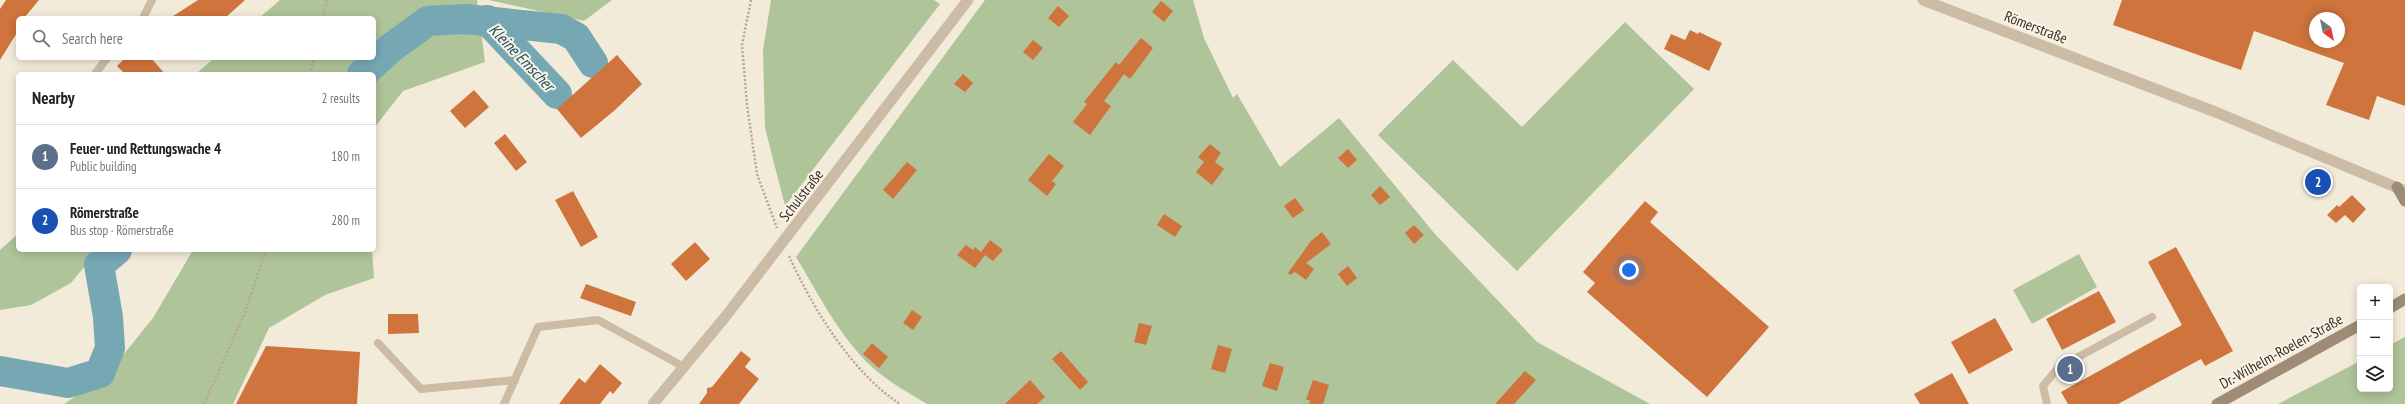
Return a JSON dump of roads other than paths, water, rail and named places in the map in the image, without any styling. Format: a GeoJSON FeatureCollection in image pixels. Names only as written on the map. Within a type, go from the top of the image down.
{"type":"FeatureCollection","features":[{"type":"Feature","properties":{"kind":"main road"},"geometry":{"type":"LineString","coordinates":[[2401,189],[2405,201]]}},
{"type":"Feature","properties":{"kind":"main road"},"geometry":{"type":"LineString","coordinates":[[2393,306],[2405,299]]}},
{"type":"Feature","properties":{"kind":"main road","name":"Dr.-Wilhelm-Roelen-Straße"},"geometry":{"type":"LineString","coordinates":[[2217,404],[2357,327]]}},
{"type":"Feature","properties":{"kind":"street","name":"Schulstraße"},"geometry":{"type":"LineString","coordinates":[[653,404],[782,243],[968,0]]}},
{"type":"Feature","properties":{"kind":"street","name":"Römerstraße"},"geometry":{"type":"LineString","coordinates":[[1923,0],[2218,113],[2401,189]]}},
{"type":"Feature","properties":{"kind":"lane"},"geometry":{"type":"LineString","coordinates":[[144,16],[152,0]]}},
{"type":"Feature","properties":{"kind":"lane"},"geometry":{"type":"LineString","coordinates":[[96,72],[105,60]]}},
{"type":"Feature","properties":{"kind":"lane"},"geometry":{"type":"LineString","coordinates":[[2048,404],[2043,386],[2058,368],[2152,317]]}},
{"type":"Feature","properties":{"kind":"lane"},"geometry":{"type":"LineString","coordinates":[[504,404],[538,326],[598,320],[684,367]]}},
{"type":"Feature","properties":{"kind":"lane"},"geometry":{"type":"LineString","coordinates":[[378,343],[421,389],[515,380]]}},
{"type":"Feature","properties":{"kind":"waterway","name":"Kleine Emscher"},"geometry":{"type":"LineString","coordinates":[[364,72],[392,47],[428,21],[465,19],[561,29],[576,37],[593,63]]}},
{"type":"Feature","properties":{"kind":"waterway","name":"Kleine Emscher"},"geometry":{"type":"LineString","coordinates":[[487,20],[557,94]]}},
{"type":"Feature","properties":{"kind":"waterway","name":"Kleine Emscher"},"geometry":{"type":"LineString","coordinates":[[0,371],[68,383],[100,373],[110,348],[108,317],[99,265],[115,252]]}},
{"type":"Feature","properties":{"kind":"place","name":"Römerstraße"},"geometry":{"type":"Point","coordinates":[2318,182]}},
{"type":"Feature","properties":{"kind":"place","name":"Feuer- und Rettungswache 4"},"geometry":{"type":"Point","coordinates":[2070,369]}}]}
